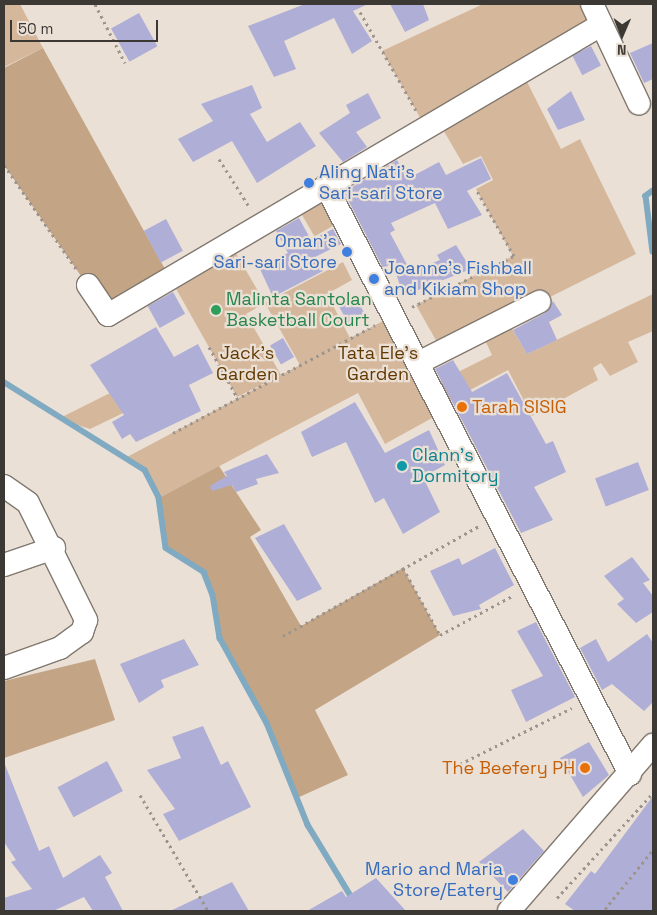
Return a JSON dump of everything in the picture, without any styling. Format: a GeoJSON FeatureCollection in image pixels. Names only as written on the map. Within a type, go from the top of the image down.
{"type":"FeatureCollection","features":[{"type":"Feature","properties":{"kind":"street"},"geometry":{"type":"LineString","coordinates":[[592,4],[639,104]]}},
{"type":"Feature","properties":{"kind":"street"},"geometry":{"type":"LineString","coordinates":[[88,285],[108,315],[602,25]]}},
{"type":"Feature","properties":{"kind":"street"},"geometry":{"type":"LineString","coordinates":[[326,186],[630,774]]}},
{"type":"Feature","properties":{"kind":"street"},"geometry":{"type":"LineString","coordinates":[[418,363],[539,302]]}},
{"type":"Feature","properties":{"kind":"street"},"geometry":{"type":"LineString","coordinates":[[4,486],[28,503],[54,548],[82,604],[86,620],[82,632],[60,648],[4,668]]}},
{"type":"Feature","properties":{"kind":"street"},"geometry":{"type":"LineString","coordinates":[[4,565],[54,548]]}},
{"type":"Feature","properties":{"kind":"street"},"geometry":{"type":"LineString","coordinates":[[509,911],[630,774],[653,744]]}},
{"type":"Feature","properties":{"kind":"path"},"geometry":{"type":"LineString","coordinates":[[95,4],[124,63]]}},
{"type":"Feature","properties":{"kind":"path"},"geometry":{"type":"LineString","coordinates":[[360,12],[426,128]]}},
{"type":"Feature","properties":{"kind":"path"},"geometry":{"type":"LineString","coordinates":[[219,160],[261,225]]}},
{"type":"Feature","properties":{"kind":"path"},"geometry":{"type":"LineString","coordinates":[[4,165],[88,285]]}},
{"type":"Feature","properties":{"kind":"path"},"geometry":{"type":"LineString","coordinates":[[173,433],[237,397],[393,316],[514,256],[476,189]]}},
{"type":"Feature","properties":{"kind":"path"},"geometry":{"type":"LineString","coordinates":[[209,347],[237,397]]}},
{"type":"Feature","properties":{"kind":"path"},"geometry":{"type":"LineString","coordinates":[[283,636],[497,516]]}},
{"type":"Feature","properties":{"kind":"path"},"geometry":{"type":"LineString","coordinates":[[403,568],[440,634],[532,585]]}},
{"type":"Feature","properties":{"kind":"path"},"geometry":{"type":"LineString","coordinates":[[460,764],[591,698]]}},
{"type":"Feature","properties":{"kind":"path"},"geometry":{"type":"LineString","coordinates":[[557,898],[653,793]]}},
{"type":"Feature","properties":{"kind":"path"},"geometry":{"type":"LineString","coordinates":[[140,795],[208,911]]}},
{"type":"Feature","properties":{"kind":"path"},"geometry":{"type":"LineString","coordinates":[[605,909],[653,850]]}},
{"type":"Feature","properties":{"kind":"green space"},"geometry":{"type":"Polygon","coordinates":[[[4,4],[20,4],[43,48],[4,67],[4,4]]]}},
{"type":"Feature","properties":{"kind":"green space"},"geometry":{"type":"Polygon","coordinates":[[[483,4],[592,4],[601,25],[522,72],[561,149],[580,139],[636,254],[442,351],[416,305],[513,256],[476,189],[493,180],[481,156],[463,164],[438,121],[426,128],[382,51],[483,4]]]}},
{"type":"Feature","properties":{"kind":"green space"},"geometry":{"type":"Polygon","coordinates":[[[320,194],[337,223],[314,236],[297,207],[320,194]]]}},
{"type":"Feature","properties":{"kind":"green space","name":"Jack's Garden"},"geometry":{"type":"Polygon","coordinates":[[[230,243],[265,303],[246,314],[281,375],[237,397],[170,278],[230,243]]]}},
{"type":"Feature","properties":{"kind":"green space","name":"Tata Ele's Garden"},"geometry":{"type":"Polygon","coordinates":[[[343,262],[352,280],[327,294],[350,338],[393,316],[430,386],[492,355],[482,334],[508,322],[527,354],[653,294],[653,331],[628,342],[638,362],[610,376],[601,363],[593,368],[598,380],[532,416],[508,370],[440,406],[443,412],[385,444],[358,393],[159,498],[145,470],[127,457],[300,365],[265,303],[343,262]]]}},
{"type":"Feature","properties":{"kind":"green space"},"geometry":{"type":"Polygon","coordinates":[[[130,383],[142,404],[90,429],[58,419],[130,383]]]}},
{"type":"Feature","properties":{"kind":"shaded area"},"geometry":{"type":"Polygon","coordinates":[[[43,48],[170,278],[108,315],[4,165],[4,68],[43,48]]]}},
{"type":"Feature","properties":{"kind":"shaded area"},"geometry":{"type":"Polygon","coordinates":[[[219,466],[261,530],[250,537],[301,626],[403,568],[440,635],[315,710],[348,775],[297,798],[267,723],[220,638],[213,595],[204,572],[166,548],[159,498],[219,466]]]}},
{"type":"Feature","properties":{"kind":"shaded area"},"geometry":{"type":"Polygon","coordinates":[[[95,659],[115,720],[4,758],[4,681],[95,659]]]}},
{"type":"Feature","properties":{"kind":"building"},"geometry":{"type":"Polygon","coordinates":[[[305,4],[368,4],[353,11],[372,41],[352,54],[334,18],[284,41],[296,69],[274,77],[248,26],[305,4]]]}},
{"type":"Feature","properties":{"kind":"building"},"geometry":{"type":"Polygon","coordinates":[[[390,4],[423,4],[429,20],[405,32],[390,4]]]}},
{"type":"Feature","properties":{"kind":"building"},"geometry":{"type":"Polygon","coordinates":[[[139,13],[157,46],[129,62],[111,29],[139,13]]]}},
{"type":"Feature","properties":{"kind":"building"},"geometry":{"type":"Polygon","coordinates":[[[653,43],[653,79],[644,83],[630,53],[653,43]]]}},
{"type":"Feature","properties":{"kind":"building"},"geometry":{"type":"Polygon","coordinates":[[[591,46],[601,66],[582,75],[572,56],[591,46]]]}},
{"type":"Feature","properties":{"kind":"building"},"geometry":{"type":"Polygon","coordinates":[[[252,85],[262,108],[250,114],[267,142],[300,122],[316,146],[257,183],[232,141],[193,162],[178,139],[213,121],[201,104],[252,85]]]}},
{"type":"Feature","properties":{"kind":"building"},"geometry":{"type":"Polygon","coordinates":[[[571,91],[585,120],[558,130],[547,109],[571,91]]]}},
{"type":"Feature","properties":{"kind":"building"},"geometry":{"type":"Polygon","coordinates":[[[368,93],[381,118],[356,132],[367,147],[343,162],[319,133],[350,113],[346,105],[368,93]]]}},
{"type":"Feature","properties":{"kind":"building"},"geometry":{"type":"Polygon","coordinates":[[[481,158],[491,179],[467,191],[482,215],[448,229],[435,203],[391,223],[395,230],[390,233],[411,272],[440,260],[437,255],[456,245],[471,269],[403,296],[393,263],[383,268],[344,192],[397,160],[407,179],[439,162],[446,175],[481,158]]]}},
{"type":"Feature","properties":{"kind":"building"},"geometry":{"type":"Polygon","coordinates":[[[299,218],[311,240],[333,229],[341,244],[315,257],[323,271],[273,297],[259,267],[288,253],[276,231],[299,218]]]}},
{"type":"Feature","properties":{"kind":"building"},"geometry":{"type":"Polygon","coordinates":[[[166,219],[183,251],[161,263],[144,231],[166,219]]]}},
{"type":"Feature","properties":{"kind":"building"},"geometry":{"type":"Polygon","coordinates":[[[173,292],[185,314],[160,328],[148,306],[173,292]]]}},
{"type":"Feature","properties":{"kind":"building"},"geometry":{"type":"Polygon","coordinates":[[[356,298],[365,314],[348,323],[339,307],[356,298]]]}},
{"type":"Feature","properties":{"kind":"building"},"geometry":{"type":"Polygon","coordinates":[[[553,301],[562,315],[549,322],[557,340],[527,354],[513,330],[545,313],[553,301]]]}},
{"type":"Feature","properties":{"kind":"building"},"geometry":{"type":"Polygon","coordinates":[[[156,327],[174,357],[198,344],[213,373],[189,385],[201,411],[136,442],[130,434],[122,439],[112,422],[124,415],[90,365],[156,327]]]}},
{"type":"Feature","properties":{"kind":"building"},"geometry":{"type":"Polygon","coordinates":[[[283,338],[294,357],[281,365],[270,346],[283,338]]]}},
{"type":"Feature","properties":{"kind":"building"},"geometry":{"type":"Polygon","coordinates":[[[453,360],[472,392],[507,373],[546,444],[553,441],[566,472],[534,487],[553,520],[521,533],[435,369],[453,360]]]}},
{"type":"Feature","properties":{"kind":"building"},"geometry":{"type":"Polygon","coordinates":[[[355,402],[385,453],[429,430],[445,465],[423,477],[440,512],[403,534],[384,498],[375,503],[346,442],[312,457],[301,432],[355,402]]]}},
{"type":"Feature","properties":{"kind":"building"},"geometry":{"type":"Polygon","coordinates":[[[267,454],[279,473],[256,479],[258,484],[236,492],[232,485],[212,491],[210,486],[227,476],[224,472],[267,454]]]}},
{"type":"Feature","properties":{"kind":"building"},"geometry":{"type":"Polygon","coordinates":[[[638,462],[649,490],[606,506],[595,478],[638,462]]]}},
{"type":"Feature","properties":{"kind":"building"},"geometry":{"type":"Polygon","coordinates":[[[284,524],[322,589],[297,601],[255,538],[284,524]]]}},
{"type":"Feature","properties":{"kind":"building"},"geometry":{"type":"Polygon","coordinates":[[[495,548],[514,585],[479,605],[481,609],[453,616],[430,571],[459,558],[462,565],[495,548]]]}},
{"type":"Feature","properties":{"kind":"building"},"geometry":{"type":"Polygon","coordinates":[[[632,557],[650,580],[643,583],[653,596],[653,612],[636,623],[617,604],[624,599],[604,576],[632,557]]]}},
{"type":"Feature","properties":{"kind":"building"},"geometry":{"type":"Polygon","coordinates":[[[536,622],[575,697],[526,722],[511,690],[543,676],[517,631],[536,622]]]}},
{"type":"Feature","properties":{"kind":"building"},"geometry":{"type":"Polygon","coordinates":[[[647,634],[653,643],[653,702],[644,711],[612,684],[602,690],[580,648],[596,639],[608,662],[647,634]]]}},
{"type":"Feature","properties":{"kind":"building"},"geometry":{"type":"Polygon","coordinates":[[[184,639],[199,665],[161,680],[164,687],[139,703],[120,664],[184,639]]]}},
{"type":"Feature","properties":{"kind":"building"},"geometry":{"type":"Polygon","coordinates":[[[203,726],[221,765],[228,761],[251,807],[179,841],[163,814],[175,809],[147,770],[181,758],[172,737],[203,726]]]}},
{"type":"Feature","properties":{"kind":"building","name":"The Beefery PH"},"geometry":{"type":"Polygon","coordinates":[[[589,742],[609,775],[583,797],[560,758],[589,742]]]}},
{"type":"Feature","properties":{"kind":"building"},"geometry":{"type":"Polygon","coordinates":[[[107,761],[123,791],[74,817],[58,787],[107,761]]]}},
{"type":"Feature","properties":{"kind":"building"},"geometry":{"type":"Polygon","coordinates":[[[4,762],[39,851],[49,846],[63,878],[100,855],[112,873],[105,877],[123,911],[93,911],[84,897],[53,911],[4,911],[4,898],[32,889],[11,862],[16,860],[4,842],[4,762]]]}},
{"type":"Feature","properties":{"kind":"building"},"geometry":{"type":"Polygon","coordinates":[[[653,796],[653,911],[575,911],[565,904],[591,871],[595,874],[653,796]]]}},
{"type":"Feature","properties":{"kind":"building","name":"Mario and Maria Store/Eatery"},"geometry":{"type":"Polygon","coordinates":[[[523,829],[544,851],[508,892],[479,862],[523,829]]]}},
{"type":"Feature","properties":{"kind":"building"},"geometry":{"type":"Polygon","coordinates":[[[376,878],[406,911],[307,911],[342,891],[346,897],[376,878]]]}},
{"type":"Feature","properties":{"kind":"building"},"geometry":{"type":"Polygon","coordinates":[[[232,882],[249,911],[170,911],[232,882]]]}},
{"type":"Feature","properties":{"kind":"waterway"},"geometry":{"type":"LineString","coordinates":[[653,191],[646,196],[653,252]]}},
{"type":"Feature","properties":{"kind":"waterway"},"geometry":{"type":"LineString","coordinates":[[4,382],[145,470],[159,498],[166,548],[204,572],[213,595],[220,638],[267,723],[308,825],[360,911]]}},
{"type":"Feature","properties":{"kind":"place","name":"Aling Nati's Sari-sari Store"},"geometry":{"type":"Point","coordinates":[309,183]}},
{"type":"Feature","properties":{"kind":"place","name":"Oman's Sari-sari Store"},"geometry":{"type":"Point","coordinates":[347,252]}},
{"type":"Feature","properties":{"kind":"place","name":"Joanne's Fishball and Kikiam Shop"},"geometry":{"type":"Point","coordinates":[374,279]}},
{"type":"Feature","properties":{"kind":"place","name":"Malinta Santolan Basketball Court"},"geometry":{"type":"Point","coordinates":[216,310]}},
{"type":"Feature","properties":{"kind":"place","name":"Tarah SISIG"},"geometry":{"type":"Point","coordinates":[462,407]}},
{"type":"Feature","properties":{"kind":"place","name":"Clann's Dormitory"},"geometry":{"type":"Point","coordinates":[402,466]}},
{"type":"Feature","properties":{"kind":"place","name":"The Beefery PH"},"geometry":{"type":"Point","coordinates":[585,768]}},
{"type":"Feature","properties":{"kind":"place","name":"Mario and Maria Store/Eatery"},"geometry":{"type":"Point","coordinates":[513,880]}}]}
